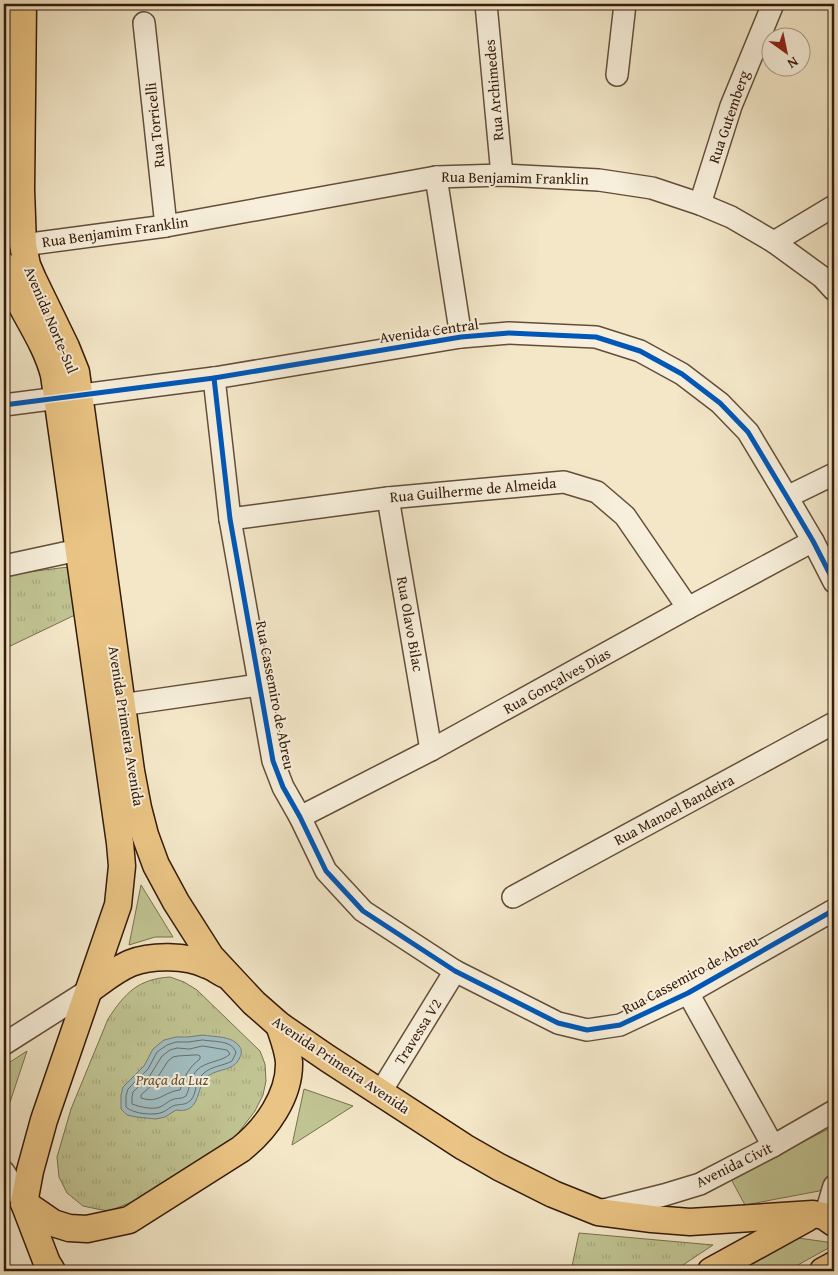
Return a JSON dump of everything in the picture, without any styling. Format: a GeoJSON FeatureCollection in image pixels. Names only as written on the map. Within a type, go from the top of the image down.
{"type":"FeatureCollection","features":[{"type":"Feature","properties":{"kind":"main road","name":"Avenida Norte-Sul"},"geometry":{"type":"LineString","coordinates":[[23,4],[21,190],[23,245],[27,265],[33,280],[76,372],[68,397]]}},
{"type":"Feature","properties":{"kind":"main road","name":"Avenida Norte-Sul"},"geometry":{"type":"LineString","coordinates":[[4,266],[13,290],[51,364],[54,375],[68,397]]}},
{"type":"Feature","properties":{"kind":"main road","name":"Avenida Primeira Avenida"},"geometry":{"type":"LineString","coordinates":[[24,1203],[36,1144],[118,906],[122,866],[78,550],[68,397]]}},
{"type":"Feature","properties":{"kind":"main road","name":"Avenida Primeira Avenida"},"geometry":{"type":"LineString","coordinates":[[68,397],[131,771],[145,835],[156,865],[176,902],[211,957],[229,977],[278,1025],[464,1147],[553,1194],[598,1212],[652,1220],[690,1222],[829,1206]]}},
{"type":"Feature","properties":{"kind":"main road"},"geometry":{"type":"LineString","coordinates":[[89,990],[115,971],[133,962],[158,957],[183,958],[206,964],[229,977]]}},
{"type":"Feature","properties":{"kind":"main road"},"geometry":{"type":"LineString","coordinates":[[24,1203],[53,1223],[68,1228],[87,1229],[129,1220],[242,1149],[267,1123],[286,1087],[289,1064],[287,1048],[278,1025]]}},
{"type":"Feature","properties":{"kind":"main road"},"geometry":{"type":"LineString","coordinates":[[24,1203],[52,1271]]}},
{"type":"Feature","properties":{"kind":"main road"},"geometry":{"type":"LineString","coordinates":[[711,1271],[829,1206]]}},
{"type":"Feature","properties":{"kind":"main road"},"geometry":{"type":"LineString","coordinates":[[823,1271],[834,1265]]}},
{"type":"Feature","properties":{"kind":"street","name":"Rua Archimedes"},"geometry":{"type":"LineString","coordinates":[[486,4],[502,175]]}},
{"type":"Feature","properties":{"kind":"street"},"geometry":{"type":"LineString","coordinates":[[617,75],[625,4]]}},
{"type":"Feature","properties":{"kind":"street","name":"Rua Gutemberg"},"geometry":{"type":"LineString","coordinates":[[700,204],[730,106],[773,4]]}},
{"type":"Feature","properties":{"kind":"street","name":"Rua Torricelli"},"geometry":{"type":"LineString","coordinates":[[144,23],[166,226]]}},
{"type":"Feature","properties":{"kind":"street","name":"Rua Benjamim Franklin"},"geometry":{"type":"LineString","coordinates":[[23,245],[166,226],[436,177],[502,175],[599,180],[652,188],[700,204],[731,217],[774,242],[822,277],[834,290]]}},
{"type":"Feature","properties":{"kind":"street"},"geometry":{"type":"LineString","coordinates":[[436,177],[460,337]]}},
{"type":"Feature","properties":{"kind":"street"},"geometry":{"type":"LineString","coordinates":[[774,242],[834,206]]}},
{"type":"Feature","properties":{"kind":"street","name":"Avenida Central"},"geometry":{"type":"LineString","coordinates":[[4,405],[214,378],[460,337],[509,333],[596,337],[640,351],[682,374],[720,403],[748,432],[788,497],[834,582]]}},
{"type":"Feature","properties":{"kind":"street","name":"Rua Cassemiro de Abreu"},"geometry":{"type":"LineString","coordinates":[[214,378],[230,519],[273,761],[283,788],[300,817],[326,871],[363,911],[455,972],[558,1023],[588,1030],[620,1025],[688,993],[834,910]]}},
{"type":"Feature","properties":{"kind":"street"},"geometry":{"type":"LineString","coordinates":[[788,497],[834,474]]}},
{"type":"Feature","properties":{"kind":"street","name":"Rua Guilherme de Almeida"},"geometry":{"type":"LineString","coordinates":[[230,519],[388,498],[564,482],[597,492],[625,516],[688,608]]}},
{"type":"Feature","properties":{"kind":"street","name":"Rua Olavo Bilac"},"geometry":{"type":"LineString","coordinates":[[388,498],[431,750]]}},
{"type":"Feature","properties":{"kind":"street","name":"Rua Gonçalves Dias"},"geometry":{"type":"LineString","coordinates":[[300,817],[431,750],[813,541]]}},
{"type":"Feature","properties":{"kind":"street"},"geometry":{"type":"LineString","coordinates":[[4,566],[78,550]]}},
{"type":"Feature","properties":{"kind":"street"},"geometry":{"type":"LineString","coordinates":[[121,705],[258,684]]}},
{"type":"Feature","properties":{"kind":"street","name":"Rua Manoel Bandeira"},"geometry":{"type":"LineString","coordinates":[[513,897],[834,723]]}},
{"type":"Feature","properties":{"kind":"street","name":"Travessa V2"},"geometry":{"type":"LineString","coordinates":[[380,1093],[455,972]]}},
{"type":"Feature","properties":{"kind":"street"},"geometry":{"type":"LineString","coordinates":[[4,1044],[89,990]]}},
{"type":"Feature","properties":{"kind":"street"},"geometry":{"type":"LineString","coordinates":[[688,993],[773,1146]]}},
{"type":"Feature","properties":{"kind":"street","name":"Avenida Civit"},"geometry":{"type":"LineString","coordinates":[[598,1212],[700,1184],[834,1114]]}},
{"type":"Feature","properties":{"kind":"street"},"geometry":{"type":"LineString","coordinates":[[4,1172],[24,1203]]}},
{"type":"Feature","properties":{"kind":"green space"},"geometry":{"type":"Polygon","coordinates":[[[68,567],[75,615],[4,649],[4,575],[68,567]]]}},
{"type":"Feature","properties":{"kind":"green space"},"geometry":{"type":"Polygon","coordinates":[[[141,885],[173,937],[155,937],[129,945],[141,885]]]}},
{"type":"Feature","properties":{"kind":"green space","name":"Praça da Luz"},"geometry":{"type":"Polygon","coordinates":[[[170,977],[184,982],[197,990],[260,1051],[265,1064],[266,1081],[263,1095],[255,1111],[235,1137],[153,1191],[140,1199],[109,1211],[83,1206],[67,1193],[59,1177],[57,1157],[71,1109],[108,1019],[120,1002],[141,984],[159,978],[170,977]]]}},
{"type":"Feature","properties":{"kind":"green space"},"geometry":{"type":"Polygon","coordinates":[[[27,1051],[4,1120],[4,1066],[27,1051]]]}},
{"type":"Feature","properties":{"kind":"green space"},"geometry":{"type":"Polygon","coordinates":[[[304,1089],[353,1106],[292,1145],[304,1089]]]}},
{"type":"Feature","properties":{"kind":"green space"},"geometry":{"type":"Polygon","coordinates":[[[834,1126],[834,1183],[819,1191],[745,1205],[731,1179],[834,1126]]]}},
{"type":"Feature","properties":{"kind":"green space"},"geometry":{"type":"Polygon","coordinates":[[[579,1233],[713,1245],[674,1271],[571,1271],[579,1233]]]}},
{"type":"Feature","properties":{"kind":"green space"},"geometry":{"type":"Polygon","coordinates":[[[798,1238],[834,1243],[834,1245],[787,1271],[738,1271],[798,1238]]]}},
{"type":"Feature","properties":{"kind":"water"},"geometry":{"type":"Polygon","coordinates":[[[203,1035],[232,1040],[240,1047],[241,1053],[233,1066],[209,1075],[205,1079],[193,1105],[156,1119],[127,1115],[121,1109],[123,1087],[144,1066],[153,1049],[164,1040],[203,1035]]]}},
{"type":"Feature","properties":{"kind":"cycle path"},"geometry":{"type":"LineString","coordinates":[[4,405],[214,378],[461,337],[509,333],[596,337],[640,351],[682,374],[720,403],[748,432],[813,541],[834,582]]}},
{"type":"Feature","properties":{"kind":"cycle path"},"geometry":{"type":"LineString","coordinates":[[214,378],[230,519],[273,761],[283,787],[326,871],[363,911],[455,971],[558,1023],[587,1030],[620,1025],[688,993],[834,910]]}}]}
